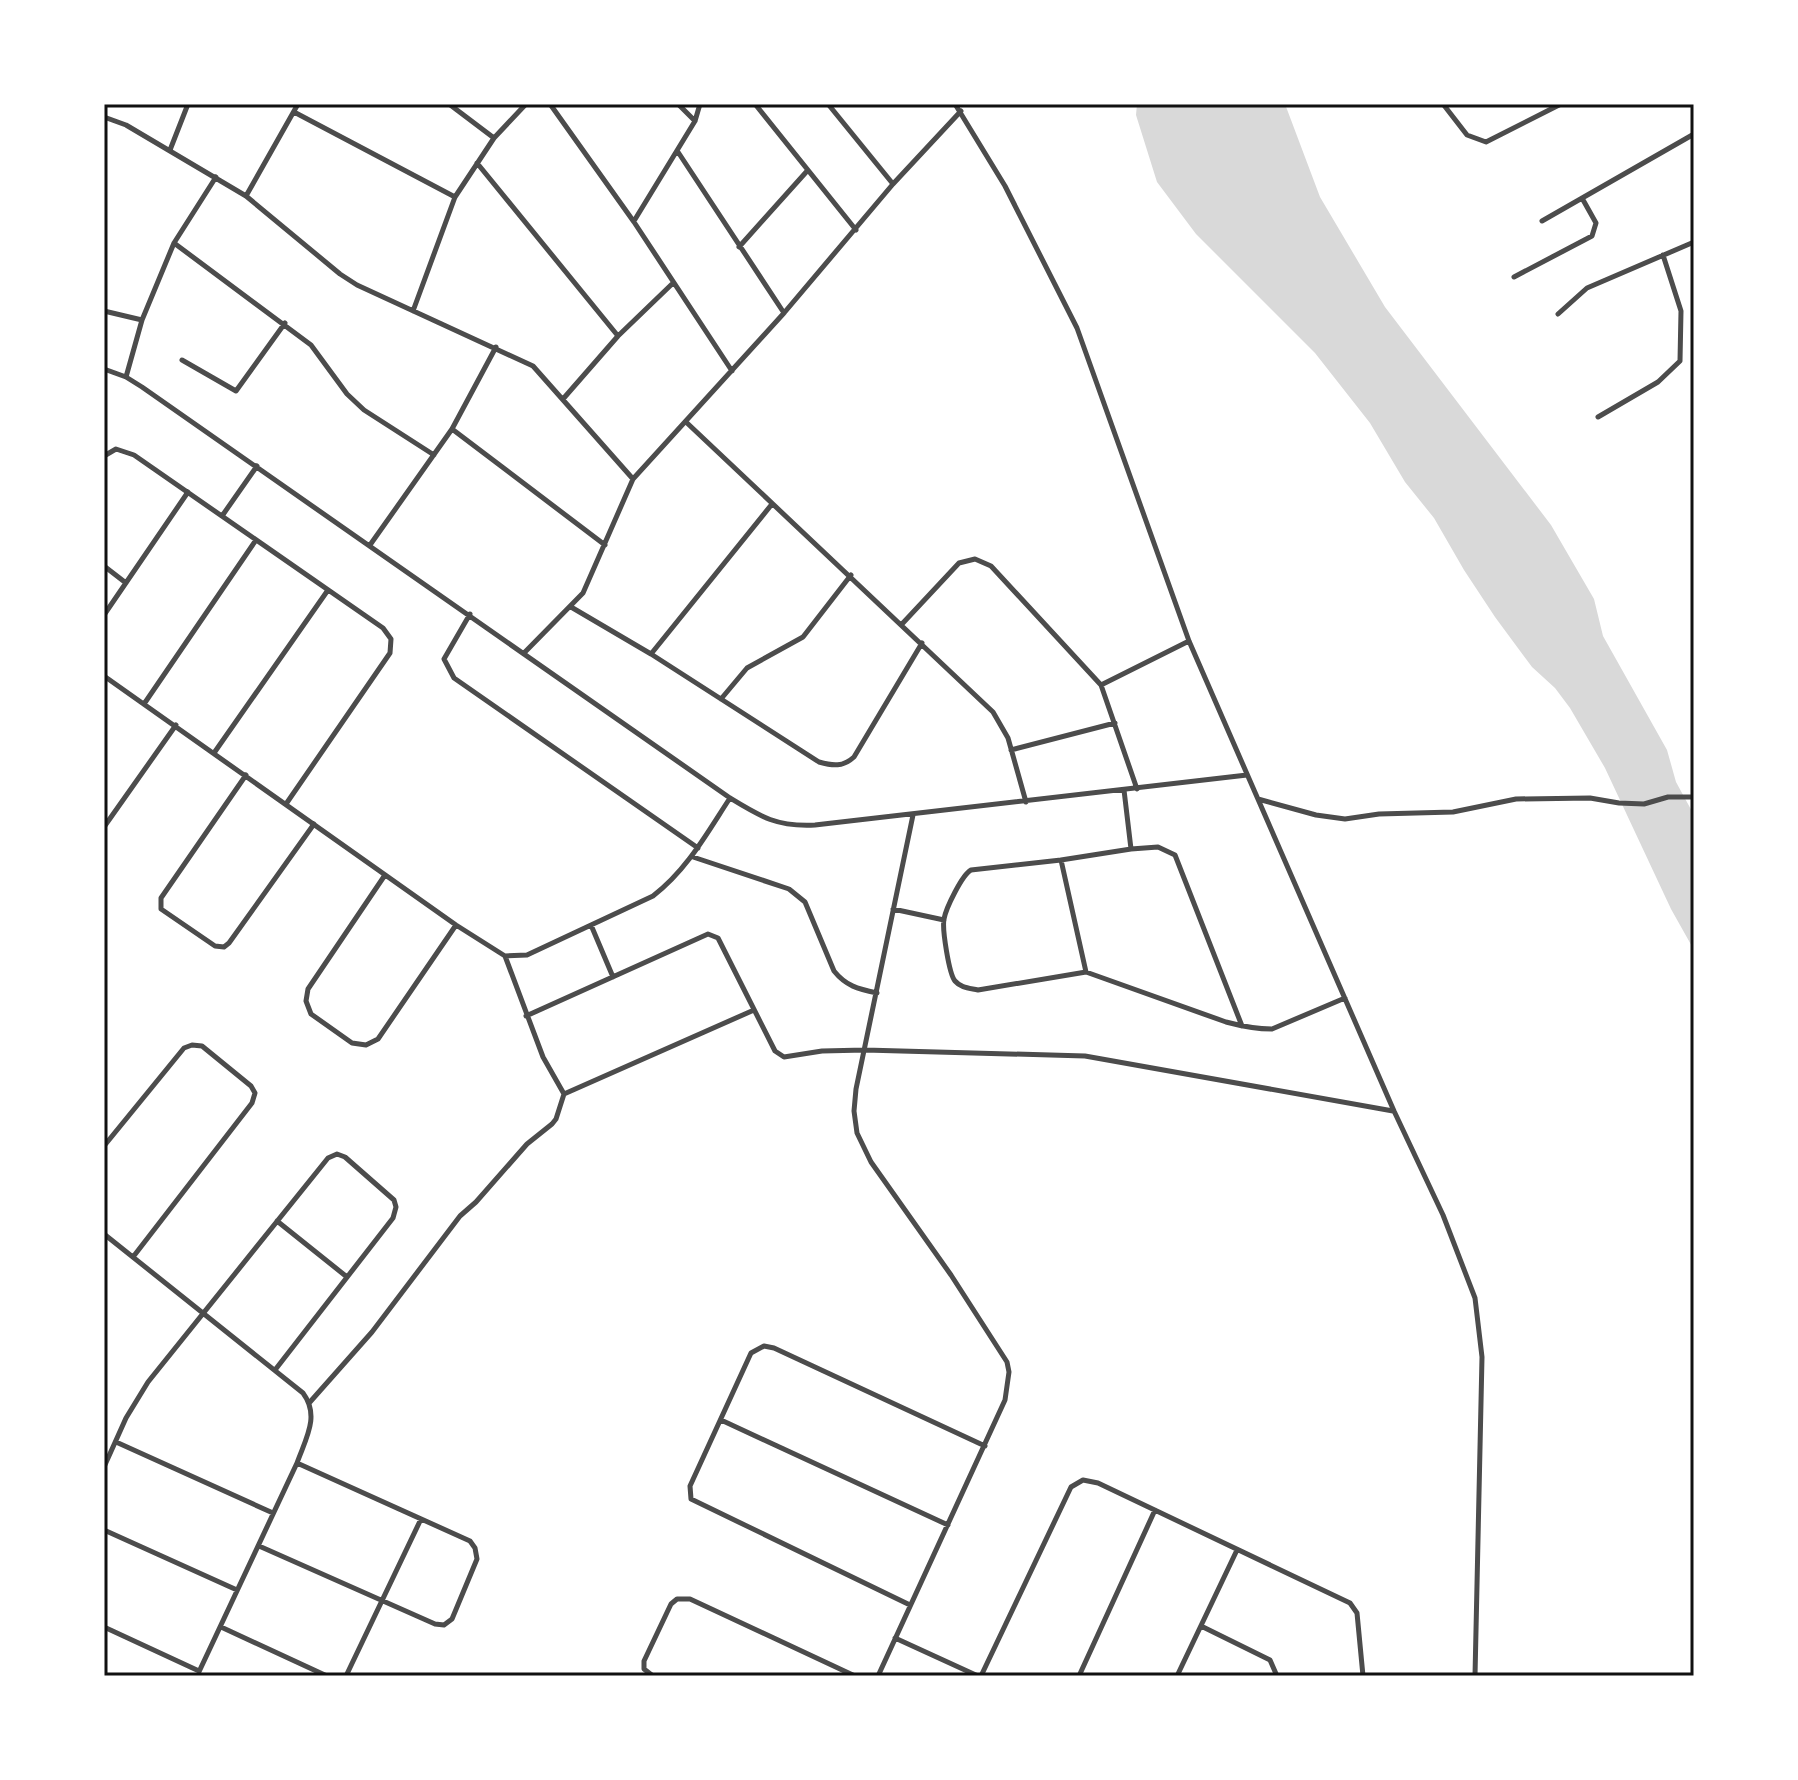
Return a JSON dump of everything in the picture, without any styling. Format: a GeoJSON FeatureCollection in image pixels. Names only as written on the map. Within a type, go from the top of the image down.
{"type":"FeatureCollection","features":[{"type":"Feature","properties":{"kind":"street"},"geometry":{"type":"LineString","coordinates":[[170,150],[188,104]]}},
{"type":"Feature","properties":{"kind":"street"},"geometry":{"type":"LineString","coordinates":[[246,196],[298,104]]}},
{"type":"Feature","properties":{"kind":"street"},"geometry":{"type":"LineString","coordinates":[[449,104],[494,138]]}},
{"type":"Feature","properties":{"kind":"street"},"geometry":{"type":"LineString","coordinates":[[413,311],[455,197],[494,138],[526,104]]}},
{"type":"Feature","properties":{"kind":"street"},"geometry":{"type":"LineString","coordinates":[[550,104],[634,222],[732,371]]}},
{"type":"Feature","properties":{"kind":"street"},"geometry":{"type":"LineString","coordinates":[[678,104],[695,121]]}},
{"type":"Feature","properties":{"kind":"street"},"geometry":{"type":"LineString","coordinates":[[634,222],[678,152],[695,121],[700,104]]}},
{"type":"Feature","properties":{"kind":"street"},"geometry":{"type":"LineString","coordinates":[[755,104],[856,230]]}},
{"type":"Feature","properties":{"kind":"street"},"geometry":{"type":"LineString","coordinates":[[828,104],[893,184]]}},
{"type":"Feature","properties":{"kind":"street"},"geometry":{"type":"LineString","coordinates":[[955,104],[1005,186],[1077,328],[1189,641],[1394,1111],[1443,1215],[1475,1298],[1480,1320],[1482,1373],[1475,1676]]}},
{"type":"Feature","properties":{"kind":"street"},"geometry":{"type":"LineString","coordinates":[[1443,104],[1467,135],[1486,142],[1561,104]]}},
{"type":"Feature","properties":{"kind":"street"},"geometry":{"type":"LineString","coordinates":[[524,653],[571,607],[586,587],[633,479],[961,111]]}},
{"type":"Feature","properties":{"kind":"street"},"geometry":{"type":"LineString","coordinates":[[294,112],[455,197]]}},
{"type":"Feature","properties":{"kind":"street"},"geometry":{"type":"LineString","coordinates":[[104,117],[126,125],[246,196],[357,285],[533,366],[633,479]]}},
{"type":"Feature","properties":{"kind":"street"},"geometry":{"type":"LineString","coordinates":[[1542,221],[1694,134]]}},
{"type":"Feature","properties":{"kind":"street"},"geometry":{"type":"LineString","coordinates":[[678,152],[784,313]]}},
{"type":"Feature","properties":{"kind":"street"},"geometry":{"type":"LineString","coordinates":[[477,163],[618,336]]}},
{"type":"Feature","properties":{"kind":"street"},"geometry":{"type":"LineString","coordinates":[[739,247],[808,170]]}},
{"type":"Feature","properties":{"kind":"street"},"geometry":{"type":"LineString","coordinates":[[126,377],[142,320],[174,243],[216,177]]}},
{"type":"Feature","properties":{"kind":"street"},"geometry":{"type":"LineString","coordinates":[[1514,277],[1592,236],[1596,223],[1582,198]]}},
{"type":"Feature","properties":{"kind":"street"},"geometry":{"type":"LineString","coordinates":[[1558,314],[1587,288],[1694,242]]}},
{"type":"Feature","properties":{"kind":"street"},"geometry":{"type":"LineString","coordinates":[[174,243],[285,323],[316,350],[347,394],[364,410],[434,455]]}},
{"type":"Feature","properties":{"kind":"street"},"geometry":{"type":"LineString","coordinates":[[1598,417],[1658,382],[1680,361],[1681,311],[1663,255]]}},
{"type":"Feature","properties":{"kind":"street"},"geometry":{"type":"LineString","coordinates":[[563,399],[618,336],[673,283]]}},
{"type":"Feature","properties":{"kind":"street"},"geometry":{"type":"LineString","coordinates":[[104,311],[142,320]]}},
{"type":"Feature","properties":{"kind":"street"},"geometry":{"type":"LineString","coordinates":[[182,360],[236,391],[285,323]]}},
{"type":"Feature","properties":{"kind":"street"},"geometry":{"type":"LineString","coordinates":[[370,545],[452,429],[496,347]]}},
{"type":"Feature","properties":{"kind":"street"},"geometry":{"type":"LineString","coordinates":[[104,369],[126,377],[257,466],[730,798],[766,819],[795,826],[1247,775]]}},
{"type":"Feature","properties":{"kind":"street"},"geometry":{"type":"LineString","coordinates":[[686,422],[993,712],[1011,750],[1026,802]]}},
{"type":"Feature","properties":{"kind":"street"},"geometry":{"type":"LineString","coordinates":[[452,429],[605,545]]}},
{"type":"Feature","properties":{"kind":"street"},"geometry":{"type":"LineString","coordinates":[[104,456],[116,449],[134,455],[383,628],[391,639],[390,653],[286,804]]}},
{"type":"Feature","properties":{"kind":"street"},"geometry":{"type":"LineString","coordinates":[[222,516],[257,466]]}},
{"type":"Feature","properties":{"kind":"street"},"geometry":{"type":"LineString","coordinates":[[104,615],[188,492]]}},
{"type":"Feature","properties":{"kind":"street"},"geometry":{"type":"LineString","coordinates":[[651,654],[772,504]]}},
{"type":"Feature","properties":{"kind":"street"},"geometry":{"type":"LineString","coordinates":[[144,704],[256,540]]}},
{"type":"Feature","properties":{"kind":"street"},"geometry":{"type":"LineString","coordinates":[[902,624],[959,563],[975,559],[991,566],[1101,685],[1137,789]]}},
{"type":"Feature","properties":{"kind":"street"},"geometry":{"type":"LineString","coordinates":[[104,566],[126,583]]}},
{"type":"Feature","properties":{"kind":"street"},"geometry":{"type":"LineString","coordinates":[[721,699],[747,668],[803,637],[851,575]]}},
{"type":"Feature","properties":{"kind":"street"},"geometry":{"type":"LineString","coordinates":[[214,753],[328,590]]}},
{"type":"Feature","properties":{"kind":"street"},"geometry":{"type":"LineString","coordinates":[[571,607],[651,654],[819,762],[830,765],[848,763],[854,757],[922,643]]}},
{"type":"Feature","properties":{"kind":"street"},"geometry":{"type":"LineString","coordinates":[[470,614],[444,659],[454,678],[698,848]]}},
{"type":"Feature","properties":{"kind":"street"},"geometry":{"type":"LineString","coordinates":[[1101,685],[1189,641]]}},
{"type":"Feature","properties":{"kind":"street"},"geometry":{"type":"LineString","coordinates":[[104,676],[456,925],[505,956],[527,955],[653,896],[692,857],[730,798]]}},
{"type":"Feature","properties":{"kind":"street"},"geometry":{"type":"LineString","coordinates":[[1011,750],[1115,723]]}},
{"type":"Feature","properties":{"kind":"street"},"geometry":{"type":"LineString","coordinates":[[104,827],[176,725]]}},
{"type":"Feature","properties":{"kind":"street"},"geometry":{"type":"LineString","coordinates":[[246,775],[161,898],[161,909],[215,946],[224,947],[314,824]]}},
{"type":"Feature","properties":{"kind":"street"},"geometry":{"type":"LineString","coordinates":[[1124,790],[1131,849]]}},
{"type":"Feature","properties":{"kind":"street"},"geometry":{"type":"LineString","coordinates":[[1257,799],[1316,815],[1345,819],[1379,814],[1453,812],[1516,799],[1590,798],[1644,804],[1668,797],[1694,797]]}},
{"type":"Feature","properties":{"kind":"street"},"geometry":{"type":"LineString","coordinates":[[878,1676],[1008,1390],[1007,1362],[951,1275],[871,1162],[857,1133],[854,1111],[913,815]]}},
{"type":"Feature","properties":{"kind":"street"},"geometry":{"type":"LineString","coordinates":[[1242,1026],[1175,855],[1158,847],[1131,849],[971,870],[963,877],[944,920],[953,980],[963,987],[978,990],[1086,972],[1242,1026],[1272,1029],[1345,998]]}},
{"type":"Feature","properties":{"kind":"street"},"geometry":{"type":"LineString","coordinates":[[692,857],[799,895],[805,902],[834,971],[847,985],[877,993]]}},
{"type":"Feature","properties":{"kind":"street"},"geometry":{"type":"LineString","coordinates":[[1061,860],[1086,972]]}},
{"type":"Feature","properties":{"kind":"street"},"geometry":{"type":"LineString","coordinates":[[385,875],[308,989],[306,1001],[311,1014],[352,1043],[366,1045],[378,1039],[456,925]]}},
{"type":"Feature","properties":{"kind":"street"},"geometry":{"type":"LineString","coordinates":[[893,909],[944,920]]}},
{"type":"Feature","properties":{"kind":"street"},"geometry":{"type":"LineString","coordinates":[[591,925],[613,977]]}},
{"type":"Feature","properties":{"kind":"street"},"geometry":{"type":"LineString","coordinates":[[526,1016],[714,934],[775,1051],[784,1057],[822,1051],[865,1050],[1085,1056],[1394,1111]]}},
{"type":"Feature","properties":{"kind":"street"},"geometry":{"type":"LineString","coordinates":[[310,1402],[372,1332],[460,1216],[527,1144],[556,1119],[564,1094],[543,1057],[505,956]]}},
{"type":"Feature","properties":{"kind":"street"},"geometry":{"type":"LineString","coordinates":[[564,1094],[754,1010]]}},
{"type":"Feature","properties":{"kind":"street"},"geometry":{"type":"LineString","coordinates":[[104,1146],[184,1048],[192,1045],[202,1046],[251,1086],[255,1093],[252,1103],[133,1257]]}},
{"type":"Feature","properties":{"kind":"street"},"geometry":{"type":"LineString","coordinates":[[104,1467],[126,1418],[148,1382],[328,1158],[337,1154],[345,1157],[394,1200],[393,1218],[275,1370]]}},
{"type":"Feature","properties":{"kind":"street"},"geometry":{"type":"LineString","coordinates":[[277,1221],[347,1277]]}},
{"type":"Feature","properties":{"kind":"street"},"geometry":{"type":"LineString","coordinates":[[104,1234],[303,1393],[313,1412],[297,1463],[198,1674],[104,1627]]}},
{"type":"Feature","properties":{"kind":"street"},"geometry":{"type":"LineString","coordinates":[[910,1605],[691,1499],[690,1486],[751,1353],[764,1346],[879,1395],[985,1446]]}},
{"type":"Feature","properties":{"kind":"street"},"geometry":{"type":"LineString","coordinates":[[721,1420],[948,1525]]}},
{"type":"Feature","properties":{"kind":"street"},"geometry":{"type":"LineString","coordinates":[[116,1442],[273,1513]]}},
{"type":"Feature","properties":{"kind":"street"},"geometry":{"type":"LineString","coordinates":[[259,1546],[435,1624],[444,1625],[452,1619],[477,1559],[470,1541],[297,1463]]}},
{"type":"Feature","properties":{"kind":"street"},"geometry":{"type":"LineString","coordinates":[[895,1638],[980,1676],[1071,1487],[1083,1480],[1098,1483],[1344,1599],[1355,1607],[1363,1676]]}},
{"type":"Feature","properties":{"kind":"street"},"geometry":{"type":"LineString","coordinates":[[1079,1676],[1155,1510]]}},
{"type":"Feature","properties":{"kind":"street"},"geometry":{"type":"LineString","coordinates":[[346,1676],[421,1519]]}},
{"type":"Feature","properties":{"kind":"street"},"geometry":{"type":"LineString","coordinates":[[104,1530],[237,1590]]}},
{"type":"Feature","properties":{"kind":"street"},"geometry":{"type":"LineString","coordinates":[[1177,1676],[1237,1550]]}},
{"type":"Feature","properties":{"kind":"street"},"geometry":{"type":"LineString","coordinates":[[653,1676],[644,1669],[644,1661],[671,1604],[682,1598],[855,1676]]}},
{"type":"Feature","properties":{"kind":"street"},"geometry":{"type":"LineString","coordinates":[[1201,1626],[1270,1660],[1277,1676]]}},
{"type":"Feature","properties":{"kind":"street"},"geometry":{"type":"LineString","coordinates":[[221,1627],[327,1676]]}},
{"type":"Feature","properties":{"kind":"shaded area"},"geometry":{"type":"Polygon","coordinates":[[[1137,104],[1285,104],[1320,197],[1385,307],[1551,525],[1594,599],[1603,636],[1667,750],[1676,782],[1694,815],[1694,950],[1671,909],[1605,768],[1570,708],[1555,688],[1532,667],[1495,617],[1434,518],[1405,482],[1370,423],[1315,353],[1196,234],[1157,182],[1136,115],[1137,104]]]}}]}
